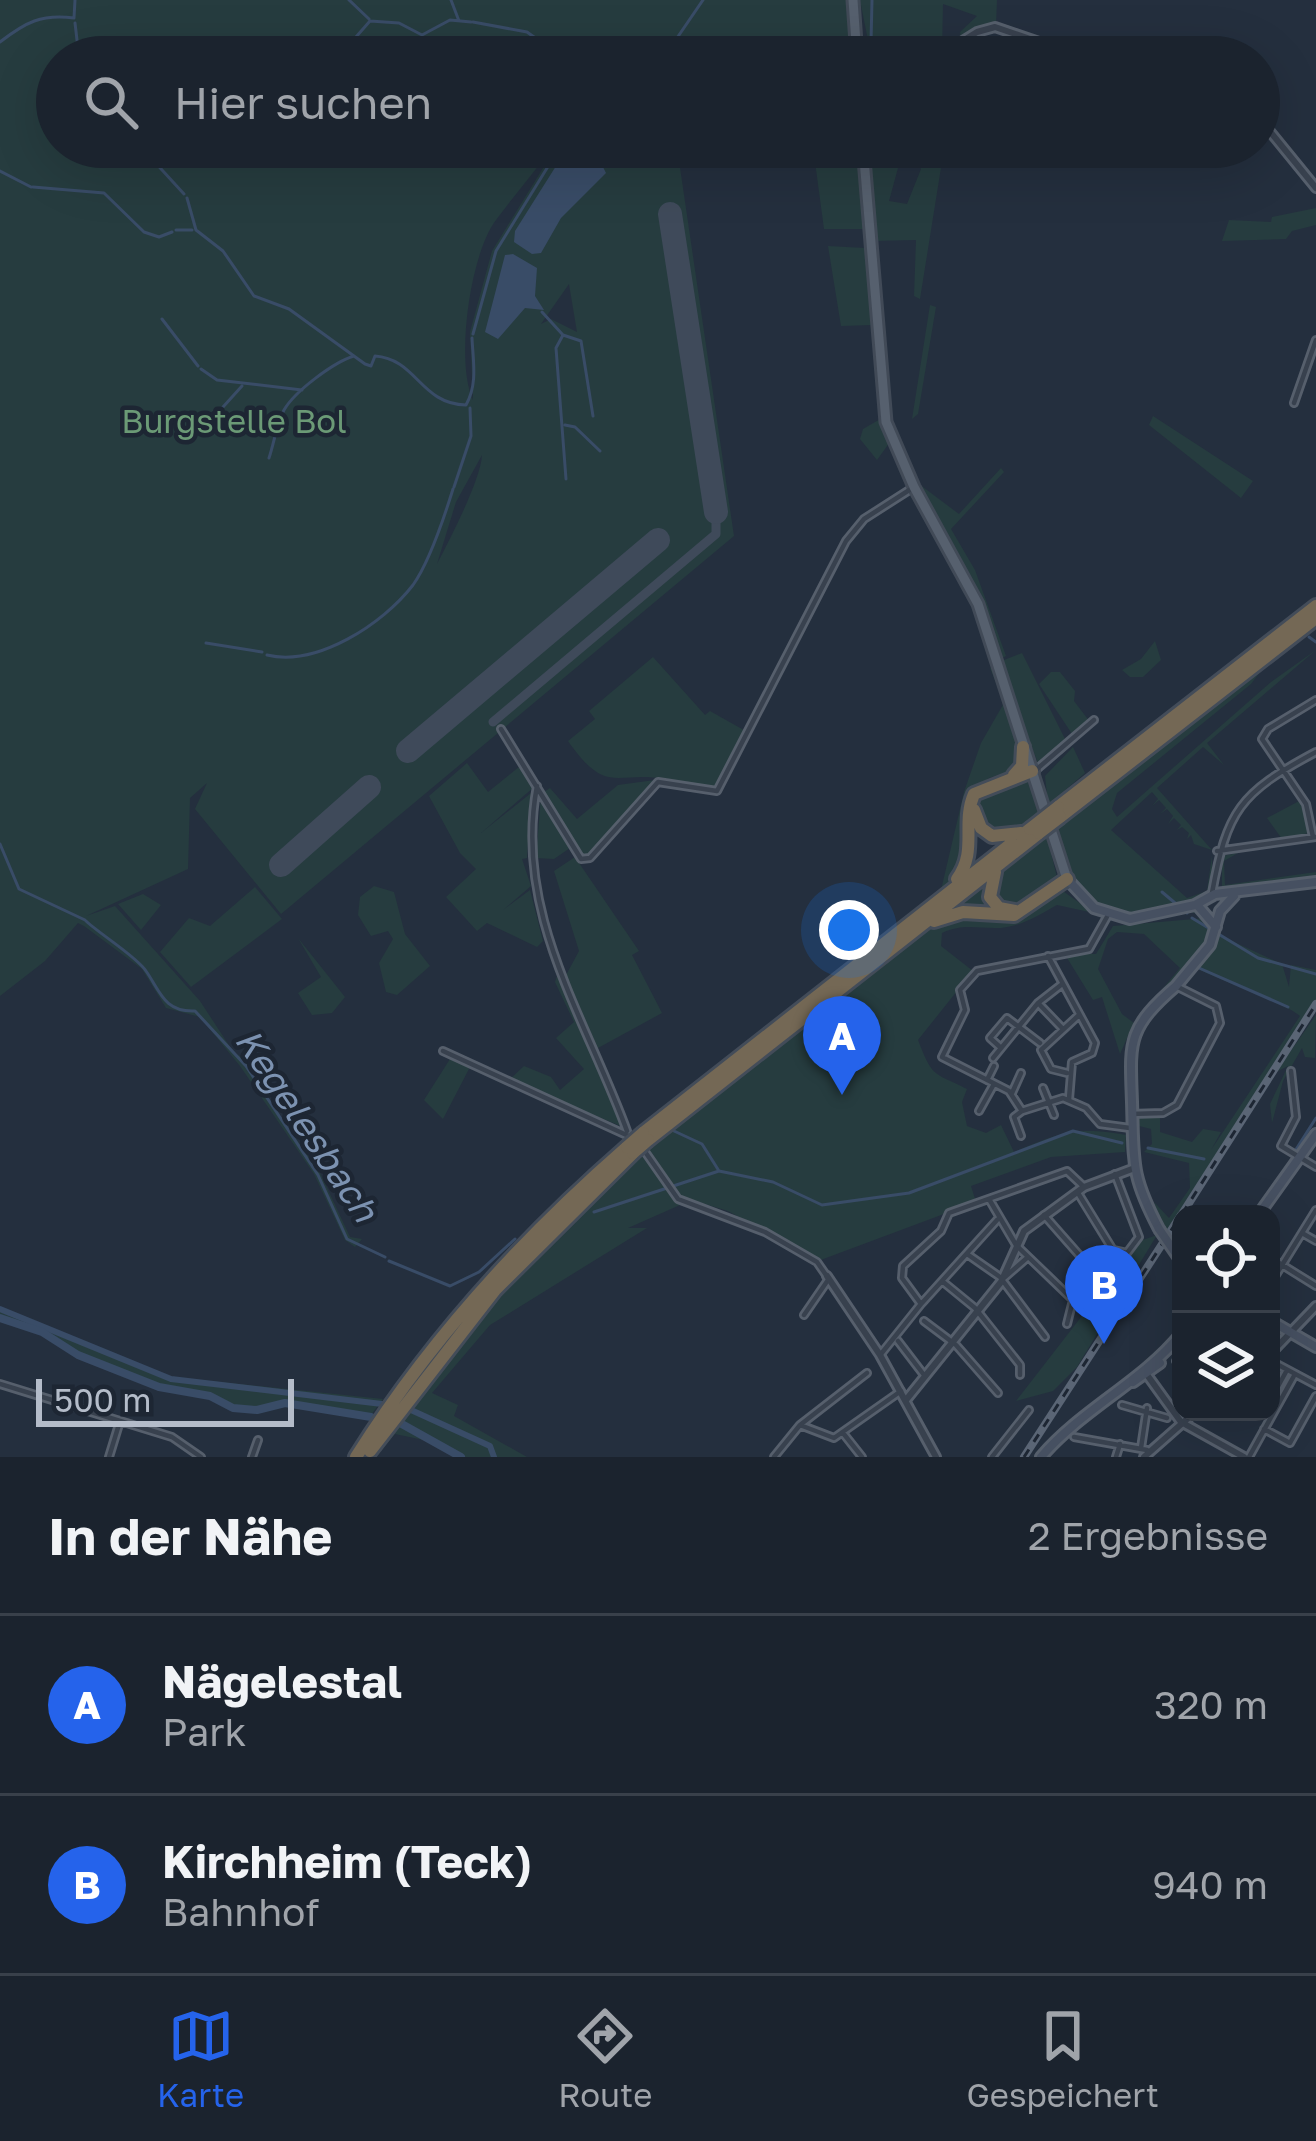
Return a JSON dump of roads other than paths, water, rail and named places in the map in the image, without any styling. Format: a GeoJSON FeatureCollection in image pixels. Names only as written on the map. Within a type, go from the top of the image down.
{"type":"FeatureCollection","features":[{"type":"Feature","properties":{"kind":"highway"},"geometry":{"type":"LineString","coordinates":[[356,1457],[417,1371],[506,1264],[630,1150],[946,894],[1035,831],[1316,606]]}},
{"type":"Feature","properties":{"kind":"highway"},"geometry":{"type":"LineString","coordinates":[[1059,812],[1316,618]]}},
{"type":"Feature","properties":{"kind":"highway"},"geometry":{"type":"LineString","coordinates":[[1013,776],[1022,766],[1023,747]]}},
{"type":"Feature","properties":{"kind":"highway"},"geometry":{"type":"LineString","coordinates":[[946,894],[968,861],[971,800],[988,784],[1037,769]]}},
{"type":"Feature","properties":{"kind":"highway"},"geometry":{"type":"LineString","coordinates":[[988,784],[974,807],[981,828],[1002,838],[1035,831]]}},
{"type":"Feature","properties":{"kind":"highway"},"geometry":{"type":"LineString","coordinates":[[645,1137],[1006,859],[1035,831]]}},
{"type":"Feature","properties":{"kind":"highway"},"geometry":{"type":"LineString","coordinates":[[1006,859],[990,881],[989,894],[1001,909],[1028,907]]}},
{"type":"Feature","properties":{"kind":"highway"},"geometry":{"type":"LineString","coordinates":[[922,924],[951,914],[1005,917],[1028,907],[1061,882],[1060,863]]}},
{"type":"Feature","properties":{"kind":"highway"},"geometry":{"type":"LineString","coordinates":[[366,1457],[495,1290],[630,1150]]}},
{"type":"Feature","properties":{"kind":"main road"},"geometry":{"type":"LineString","coordinates":[[853,0],[855,36]]}},
{"type":"Feature","properties":{"kind":"main road"},"geometry":{"type":"LineString","coordinates":[[864,168],[880,391],[888,429],[914,487],[979,604],[1023,747],[1037,769],[1060,863]]}},
{"type":"Feature","properties":{"kind":"main road"},"geometry":{"type":"LineString","coordinates":[[1061,882],[1094,908],[1130,919],[1316,882]]}},
{"type":"Feature","properties":{"kind":"main road"},"geometry":{"type":"LineString","coordinates":[[1172,1247],[1132,1169],[1129,1049],[1214,940],[1217,928],[1210,903]]}},
{"type":"Feature","properties":{"kind":"main road"},"geometry":{"type":"LineString","coordinates":[[1210,903],[1217,928]]}},
{"type":"Feature","properties":{"kind":"main road"},"geometry":{"type":"LineString","coordinates":[[1264,1205],[1316,1134]]}},
{"type":"Feature","properties":{"kind":"main road"},"geometry":{"type":"LineString","coordinates":[[1280,1326],[1316,1347]]}},
{"type":"Feature","properties":{"kind":"main road"},"geometry":{"type":"LineString","coordinates":[[1044,1457],[1172,1345]]}},
{"type":"Feature","properties":{"kind":"street"},"geometry":{"type":"LineString","coordinates":[[971,36],[994,27],[1020,36]]}},
{"type":"Feature","properties":{"kind":"street"},"geometry":{"type":"LineString","coordinates":[[1280,145],[1316,188]]}},
{"type":"Feature","properties":{"kind":"street"},"geometry":{"type":"LineString","coordinates":[[1294,403],[1316,340]]}},
{"type":"Feature","properties":{"kind":"street"},"geometry":{"type":"LineString","coordinates":[[501,729],[584,859],[658,782],[711,791],[722,788],[846,541],[864,519],[914,487]]}},
{"type":"Feature","properties":{"kind":"street"},"geometry":{"type":"LineString","coordinates":[[1217,851],[1314,837],[1306,804],[1265,747],[1263,734],[1316,700]]}},
{"type":"Feature","properties":{"kind":"street"},"geometry":{"type":"LineString","coordinates":[[1037,769],[1094,721]]}},
{"type":"Feature","properties":{"kind":"street"},"geometry":{"type":"LineString","coordinates":[[1210,903],[1217,851],[1238,808],[1316,752]]}},
{"type":"Feature","properties":{"kind":"street"},"geometry":{"type":"LineString","coordinates":[[537,786],[531,862],[542,926],[627,1131],[665,1184],[686,1204],[722,1212],[817,1262],[880,1355],[936,1457]]}},
{"type":"Feature","properties":{"kind":"street"},"geometry":{"type":"LineString","coordinates":[[1306,804],[1316,801]]}},
{"type":"Feature","properties":{"kind":"street"},"geometry":{"type":"LineString","coordinates":[[1094,908],[1099,930]]}},
{"type":"Feature","properties":{"kind":"street"},"geometry":{"type":"LineString","coordinates":[[1022,1111],[1012,1093],[942,1057],[965,1010],[960,992],[976,971],[1089,949],[1108,915]]}},
{"type":"Feature","properties":{"kind":"street"},"geometry":{"type":"LineString","coordinates":[[1048,955],[1095,1043],[1092,1053],[1072,1063],[1069,1100]]}},
{"type":"Feature","properties":{"kind":"street"},"geometry":{"type":"LineString","coordinates":[[1132,1109],[1167,1112],[1180,1101],[1220,1023],[1219,1009],[1178,983]]}},
{"type":"Feature","properties":{"kind":"street"},"geometry":{"type":"LineString","coordinates":[[979,1111],[1000,1047],[1038,1003],[1061,986]]}},
{"type":"Feature","properties":{"kind":"street"},"geometry":{"type":"LineString","coordinates":[[1038,1003],[1062,1028]]}},
{"type":"Feature","properties":{"kind":"street"},"geometry":{"type":"LineString","coordinates":[[1042,1045],[1079,1015]]}},
{"type":"Feature","properties":{"kind":"street"},"geometry":{"type":"LineString","coordinates":[[1000,1047],[990,1038],[1004,1018],[1042,1045],[1051,1069],[1068,1074]]}},
{"type":"Feature","properties":{"kind":"street"},"geometry":{"type":"LineString","coordinates":[[443,1051],[589,1119],[627,1131]]}},
{"type":"Feature","properties":{"kind":"street"},"geometry":{"type":"LineString","coordinates":[[1291,1071],[1296,1118],[1281,1146],[1316,1167]]}},
{"type":"Feature","properties":{"kind":"street"},"geometry":{"type":"LineString","coordinates":[[1012,1093],[1022,1072]]}},
{"type":"Feature","properties":{"kind":"street"},"geometry":{"type":"LineString","coordinates":[[1043,1088],[1054,1115]]}},
{"type":"Feature","properties":{"kind":"street"},"geometry":{"type":"LineString","coordinates":[[1022,1136],[1014,1117],[1047,1100],[1069,1100],[1086,1108],[1100,1124],[1130,1128]]}},
{"type":"Feature","properties":{"kind":"street"},"geometry":{"type":"LineString","coordinates":[[1002,1280],[1016,1245],[1044,1215],[1080,1190],[1132,1169]]}},
{"type":"Feature","properties":{"kind":"street"},"geometry":{"type":"LineString","coordinates":[[880,1355],[921,1304],[902,1278],[903,1266],[941,1231],[949,1213],[1066,1171],[1113,1250],[1131,1250],[1139,1237],[1115,1174]]}},
{"type":"Feature","properties":{"kind":"street"},"geometry":{"type":"LineString","coordinates":[[989,1199],[997,1220],[1016,1245],[1073,1300],[1067,1324]]}},
{"type":"Feature","properties":{"kind":"street"},"geometry":{"type":"LineString","coordinates":[[1280,1270],[1316,1210]]}},
{"type":"Feature","properties":{"kind":"street"},"geometry":{"type":"LineString","coordinates":[[1044,1215],[1095,1273]]}},
{"type":"Feature","properties":{"kind":"street"},"geometry":{"type":"LineString","coordinates":[[922,1303],[997,1220]]}},
{"type":"Feature","properties":{"kind":"street"},"geometry":{"type":"LineString","coordinates":[[1303,1233],[1316,1241]]}},
{"type":"Feature","properties":{"kind":"street"},"geometry":{"type":"LineString","coordinates":[[967,1254],[1002,1280],[1045,1336]]}},
{"type":"Feature","properties":{"kind":"street"},"geometry":{"type":"LineString","coordinates":[[906,1400],[1002,1280],[1028,1257]]}},
{"type":"Feature","properties":{"kind":"street"},"geometry":{"type":"LineString","coordinates":[[1280,1263],[1316,1286]]}},
{"type":"Feature","properties":{"kind":"street"},"geometry":{"type":"LineString","coordinates":[[804,1315],[827,1278]]}},
{"type":"Feature","properties":{"kind":"street"},"geometry":{"type":"LineString","coordinates":[[942,1281],[977,1312],[1020,1365],[1020,1375]]}},
{"type":"Feature","properties":{"kind":"street"},"geometry":{"type":"LineString","coordinates":[[1280,1346],[1316,1306]]}},
{"type":"Feature","properties":{"kind":"street"},"geometry":{"type":"LineString","coordinates":[[924,1322],[952,1343],[998,1393]]}},
{"type":"Feature","properties":{"kind":"street"},"geometry":{"type":"LineString","coordinates":[[898,1341],[926,1377]]}},
{"type":"Feature","properties":{"kind":"street"},"geometry":{"type":"LineString","coordinates":[[1280,1364],[1316,1385]]}},
{"type":"Feature","properties":{"kind":"street"},"geometry":{"type":"LineString","coordinates":[[1280,1383],[1287,1370]]}},
{"type":"Feature","properties":{"kind":"street"},"geometry":{"type":"LineString","coordinates":[[1144,1371],[1181,1422],[1246,1457],[1267,1421]]}},
{"type":"Feature","properties":{"kind":"street"},"geometry":{"type":"LineString","coordinates":[[778,1456],[800,1425],[867,1373]]}},
{"type":"Feature","properties":{"kind":"street"},"geometry":{"type":"LineString","coordinates":[[1280,1397],[1294,1374]]}},
{"type":"Feature","properties":{"kind":"street"},"geometry":{"type":"LineString","coordinates":[[0,1384],[172,1438],[202,1457]]}},
{"type":"Feature","properties":{"kind":"street"},"geometry":{"type":"LineString","coordinates":[[800,1425],[828,1438],[843,1433],[901,1391]]}},
{"type":"Feature","properties":{"kind":"street"},"geometry":{"type":"LineString","coordinates":[[1264,1429],[1290,1443],[1316,1396]]}},
{"type":"Feature","properties":{"kind":"street"},"geometry":{"type":"LineString","coordinates":[[1122,1405],[1147,1408],[1167,1418]]}},
{"type":"Feature","properties":{"kind":"street"},"geometry":{"type":"LineString","coordinates":[[1144,1451],[1147,1408]]}},
{"type":"Feature","properties":{"kind":"street"},"geometry":{"type":"LineString","coordinates":[[992,1457],[1029,1410]]}},
{"type":"Feature","properties":{"kind":"street"},"geometry":{"type":"LineString","coordinates":[[109,1457],[120,1421]]}},
{"type":"Feature","properties":{"kind":"street"},"geometry":{"type":"LineString","coordinates":[[1144,1451],[1181,1422]]}},
{"type":"Feature","properties":{"kind":"street"},"geometry":{"type":"LineString","coordinates":[[843,1433],[862,1457]]}},
{"type":"Feature","properties":{"kind":"street"},"geometry":{"type":"LineString","coordinates":[[1074,1437],[1144,1451]]}},
{"type":"Feature","properties":{"kind":"street"},"geometry":{"type":"LineString","coordinates":[[252,1457],[257,1440]]}},
{"type":"Feature","properties":{"kind":"street"},"geometry":{"type":"LineString","coordinates":[[1116,1457],[1120,1444]]}},
{"type":"Feature","properties":{"kind":"water"},"geometry":{"type":"Polygon","coordinates":[[[555,168],[604,168],[606,173],[561,218],[541,253],[532,254],[514,242],[515,231],[555,168]]]}},
{"type":"Feature","properties":{"kind":"water"},"geometry":{"type":"Polygon","coordinates":[[[513,254],[537,268],[535,296],[544,310],[525,308],[498,339],[485,332],[505,255],[513,254]]]}},
{"type":"Feature","properties":{"kind":"waterway"},"geometry":{"type":"LineString","coordinates":[[0,42],[34,21],[74,18],[75,0]]}},
{"type":"Feature","properties":{"kind":"waterway"},"geometry":{"type":"LineString","coordinates":[[349,0],[369,19]]}},
{"type":"Feature","properties":{"kind":"waterway"},"geometry":{"type":"LineString","coordinates":[[451,0],[459,21]]}},
{"type":"Feature","properties":{"kind":"waterway"},"geometry":{"type":"LineString","coordinates":[[678,36],[703,0]]}},
{"type":"Feature","properties":{"kind":"waterway"},"geometry":{"type":"LineString","coordinates":[[871,36],[872,0]]}},
{"type":"Feature","properties":{"kind":"waterway"},"geometry":{"type":"LineString","coordinates":[[357,36],[370,21],[399,23],[422,35],[450,20],[471,22]]}},
{"type":"Feature","properties":{"kind":"waterway"},"geometry":{"type":"LineString","coordinates":[[473,22],[533,36]]}},
{"type":"Feature","properties":{"kind":"waterway"},"geometry":{"type":"LineString","coordinates":[[75,23],[77,36]]}},
{"type":"Feature","properties":{"kind":"waterway"},"geometry":{"type":"LineString","coordinates":[[160,168],[184,194]]}},
{"type":"Feature","properties":{"kind":"waterway"},"geometry":{"type":"LineString","coordinates":[[473,334],[496,251],[547,168]]}},
{"type":"Feature","properties":{"kind":"waterway"},"geometry":{"type":"LineString","coordinates":[[0,171],[31,187]]}},
{"type":"Feature","properties":{"kind":"waterway"},"geometry":{"type":"LineString","coordinates":[[33,187],[104,193],[144,232],[159,237],[172,232]]}},
{"type":"Feature","properties":{"kind":"waterway"},"geometry":{"type":"LineString","coordinates":[[187,198],[196,230],[223,251],[254,296],[289,309],[365,364],[371,366],[375,356],[389,359],[438,397],[466,405],[473,381],[472,338]]}},
{"type":"Feature","properties":{"kind":"waterway"},"geometry":{"type":"LineString","coordinates":[[176,230],[192,230]]}},
{"type":"Feature","properties":{"kind":"waterway"},"geometry":{"type":"LineString","coordinates":[[542,312],[563,335],[581,341],[593,416]]}},
{"type":"Feature","properties":{"kind":"waterway"},"geometry":{"type":"LineString","coordinates":[[162,319],[198,366]]}},
{"type":"Feature","properties":{"kind":"waterway"},"geometry":{"type":"LineString","coordinates":[[563,335],[556,348],[566,479]]}},
{"type":"Feature","properties":{"kind":"waterway"},"geometry":{"type":"LineString","coordinates":[[269,458],[289,402],[316,378],[354,356]]}},
{"type":"Feature","properties":{"kind":"waterway"},"geometry":{"type":"LineString","coordinates":[[201,369],[217,380],[302,390]]}},
{"type":"Feature","properties":{"kind":"waterway"},"geometry":{"type":"LineString","coordinates":[[223,407],[242,386]]}},
{"type":"Feature","properties":{"kind":"waterway"},"geometry":{"type":"LineString","coordinates":[[454,487],[471,436],[470,408]]}},
{"type":"Feature","properties":{"kind":"waterway"},"geometry":{"type":"LineString","coordinates":[[565,425],[575,427],[600,451]]}},
{"type":"Feature","properties":{"kind":"waterway"},"geometry":{"type":"LineString","coordinates":[[267,655],[307,655],[348,639],[385,614],[419,575],[453,489]]}},
{"type":"Feature","properties":{"kind":"waterway"},"geometry":{"type":"LineString","coordinates":[[1309,637],[1316,642]]}},
{"type":"Feature","properties":{"kind":"waterway"},"geometry":{"type":"LineString","coordinates":[[206,643],[262,652]]}},
{"type":"Feature","properties":{"kind":"waterway","name":"Kegelesbach"},"geometry":{"type":"LineString","coordinates":[[0,844],[19,889],[85,920]]}},
{"type":"Feature","properties":{"kind":"waterway"},"geometry":{"type":"LineString","coordinates":[[1162,892],[1187,913]]}},
{"type":"Feature","properties":{"kind":"waterway"},"geometry":{"type":"LineString","coordinates":[[1192,918],[1258,958],[1316,974]]}},
{"type":"Feature","properties":{"kind":"waterway","name":"Kegelesbach"},"geometry":{"type":"LineString","coordinates":[[86,921],[141,965],[169,1004],[194,1011]]}},
{"type":"Feature","properties":{"kind":"waterway"},"geometry":{"type":"LineString","coordinates":[[1199,968],[1288,1007]]}},
{"type":"Feature","properties":{"kind":"waterway","name":"Kegelesbach"},"geometry":{"type":"LineString","coordinates":[[195,1011],[246,1066],[318,1175],[347,1239],[385,1257]]}},
{"type":"Feature","properties":{"kind":"waterway","name":"Kegelesbach"},"geometry":{"type":"LineString","coordinates":[[1295,1151],[1316,1118]]}},
{"type":"Feature","properties":{"kind":"waterway"},"geometry":{"type":"LineString","coordinates":[[674,1131],[702,1144],[719,1171]]}},
{"type":"Feature","properties":{"kind":"waterway","name":"Kegelesbach"},"geometry":{"type":"LineString","coordinates":[[594,1212],[719,1171],[773,1182],[822,1205],[909,1193],[1073,1131],[1122,1143]]}},
{"type":"Feature","properties":{"kind":"waterway","name":"Kegelesbach"},"geometry":{"type":"LineString","coordinates":[[1148,1148],[1204,1159]]}},
{"type":"Feature","properties":{"kind":"waterway","name":"Kegelesbach"},"geometry":{"type":"LineString","coordinates":[[389,1261],[450,1286],[479,1272],[515,1239]]}},
{"type":"Feature","properties":{"kind":"waterway"},"geometry":{"type":"LineString","coordinates":[[0,1309],[171,1379],[382,1404]]}},
{"type":"Feature","properties":{"kind":"waterway"},"geometry":{"type":"LineString","coordinates":[[0,1318],[42,1332],[78,1355],[159,1387],[210,1396],[233,1408],[257,1410],[285,1403],[371,1417]]}},
{"type":"Feature","properties":{"kind":"waterway"},"geometry":{"type":"LineString","coordinates":[[411,1410],[490,1446],[494,1457]]}},
{"type":"Feature","properties":{"kind":"waterway"},"geometry":{"type":"LineString","coordinates":[[400,1423],[461,1457]]}},
{"type":"Feature","properties":{"kind":"railway"},"geometry":{"type":"LineString","coordinates":[[1188,1205],[1316,1004]]}},
{"type":"Feature","properties":{"kind":"railway"},"geometry":{"type":"LineString","coordinates":[[1024,1457],[1172,1229]]}},
{"type":"Feature","properties":{"kind":"place","name":"Nägelestal"},"geometry":{"type":"Point","coordinates":[842,1095]}},
{"type":"Feature","properties":{"kind":"place","name":"Kirchheim (Teck)"},"geometry":{"type":"Point","coordinates":[1104,1344]}},
{"type":"Feature","properties":{"kind":"park label","name":"Burgstelle Bol"},"geometry":{"type":"Point","coordinates":[234,421]}}]}
